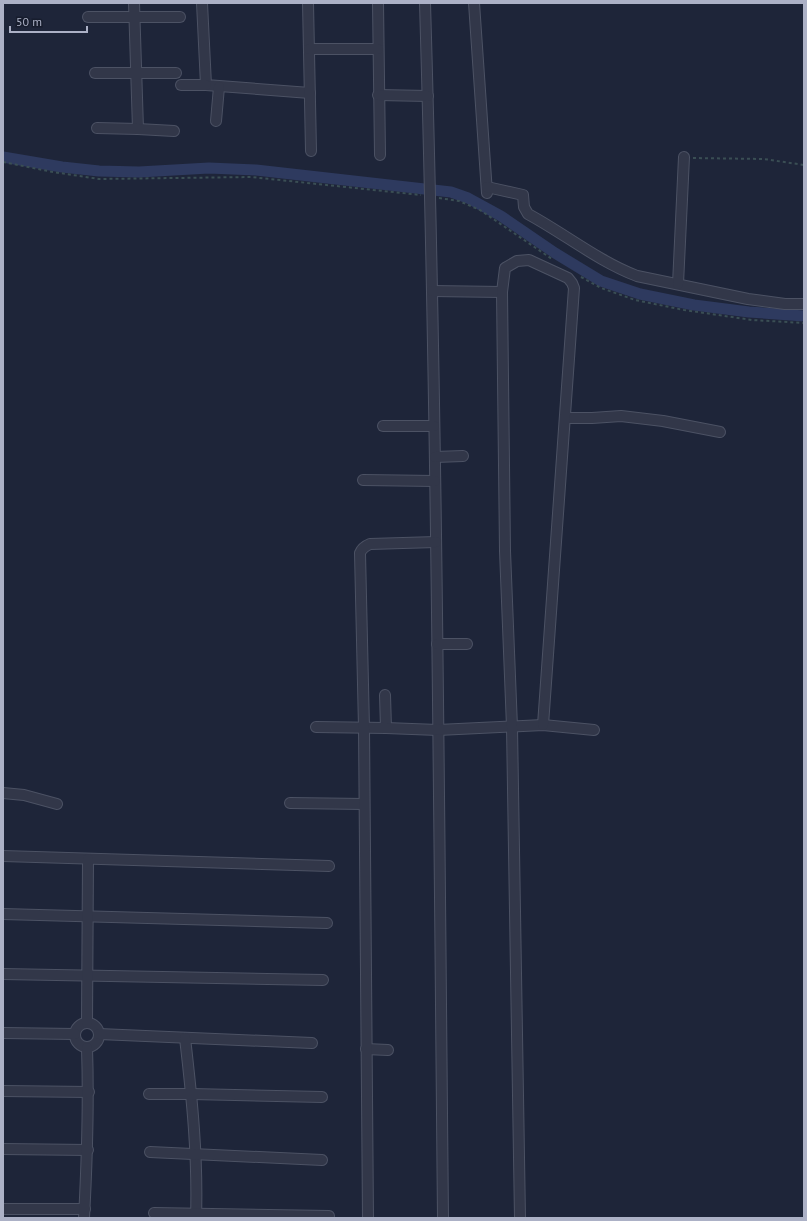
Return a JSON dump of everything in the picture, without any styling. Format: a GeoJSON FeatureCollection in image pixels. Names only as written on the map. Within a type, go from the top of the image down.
{"type":"FeatureCollection","features":[{"type":"Feature","properties":{"kind":"street"},"geometry":{"type":"LineString","coordinates":[[134,3],[138,128]]}},
{"type":"Feature","properties":{"kind":"street"},"geometry":{"type":"LineString","coordinates":[[202,3],[206,86]]}},
{"type":"Feature","properties":{"kind":"street"},"geometry":{"type":"LineString","coordinates":[[308,3],[311,151]]}},
{"type":"Feature","properties":{"kind":"street"},"geometry":{"type":"LineString","coordinates":[[378,3],[378,95],[380,155]]}},
{"type":"Feature","properties":{"kind":"street"},"geometry":{"type":"LineString","coordinates":[[425,3],[430,185],[432,197],[443,1218]]}},
{"type":"Feature","properties":{"kind":"street"},"geometry":{"type":"LineString","coordinates":[[474,3],[487,190],[522,195],[524,207],[528,214],[621,270],[637,276],[748,299],[785,304],[804,304]]}},
{"type":"Feature","properties":{"kind":"street"},"geometry":{"type":"LineString","coordinates":[[88,17],[180,17]]}},
{"type":"Feature","properties":{"kind":"street"},"geometry":{"type":"LineString","coordinates":[[309,49],[378,49]]}},
{"type":"Feature","properties":{"kind":"street"},"geometry":{"type":"LineString","coordinates":[[95,73],[176,73]]}},
{"type":"Feature","properties":{"kind":"street"},"geometry":{"type":"LineString","coordinates":[[181,85],[310,93]]}},
{"type":"Feature","properties":{"kind":"street"},"geometry":{"type":"LineString","coordinates":[[216,121],[219,87]]}},
{"type":"Feature","properties":{"kind":"street"},"geometry":{"type":"LineString","coordinates":[[378,95],[428,96]]}},
{"type":"Feature","properties":{"kind":"street"},"geometry":{"type":"LineString","coordinates":[[97,128],[138,128],[174,131]]}},
{"type":"Feature","properties":{"kind":"street"},"geometry":{"type":"LineString","coordinates":[[678,284],[684,157]]}},
{"type":"Feature","properties":{"kind":"street"},"geometry":{"type":"LineString","coordinates":[[520,1218],[512,727],[505,551],[502,292],[506,268],[517,261],[529,260],[568,278],[574,288],[543,726]]}},
{"type":"Feature","properties":{"kind":"street"},"geometry":{"type":"LineString","coordinates":[[432,291],[502,292]]}},
{"type":"Feature","properties":{"kind":"street"},"geometry":{"type":"LineString","coordinates":[[565,418],[622,416],[663,421],[720,432]]}},
{"type":"Feature","properties":{"kind":"street"},"geometry":{"type":"LineString","coordinates":[[383,426],[434,426]]}},
{"type":"Feature","properties":{"kind":"street"},"geometry":{"type":"LineString","coordinates":[[435,457],[463,456]]}},
{"type":"Feature","properties":{"kind":"street"},"geometry":{"type":"LineString","coordinates":[[363,480],[435,481]]}},
{"type":"Feature","properties":{"kind":"street"},"geometry":{"type":"LineString","coordinates":[[368,1218],[364,728],[360,553],[365,545],[370,544],[436,542]]}},
{"type":"Feature","properties":{"kind":"street"},"geometry":{"type":"LineString","coordinates":[[437,644],[467,644]]}},
{"type":"Feature","properties":{"kind":"street"},"geometry":{"type":"LineString","coordinates":[[385,695],[386,728]]}},
{"type":"Feature","properties":{"kind":"street"},"geometry":{"type":"LineString","coordinates":[[316,727],[438,730],[543,726],[594,730]]}},
{"type":"Feature","properties":{"kind":"street"},"geometry":{"type":"LineString","coordinates":[[3,793],[24,795],[57,804]]}},
{"type":"Feature","properties":{"kind":"street"},"geometry":{"type":"LineString","coordinates":[[290,803],[364,804]]}},
{"type":"Feature","properties":{"kind":"street"},"geometry":{"type":"LineString","coordinates":[[3,856],[329,866]]}},
{"type":"Feature","properties":{"kind":"street"},"geometry":{"type":"LineString","coordinates":[[87,1023],[86,976],[88,859]]}},
{"type":"Feature","properties":{"kind":"street"},"geometry":{"type":"LineString","coordinates":[[3,914],[327,923]]}},
{"type":"Feature","properties":{"kind":"street"},"geometry":{"type":"LineString","coordinates":[[3,974],[323,980]]}},
{"type":"Feature","properties":{"kind":"street"},"geometry":{"type":"LineString","coordinates":[[87,1023],[95,1026],[99,1034],[95,1045],[87,1048],[77,1042],[74,1034],[80,1025],[87,1023]]}},
{"type":"Feature","properties":{"kind":"street"},"geometry":{"type":"LineString","coordinates":[[3,1033],[74,1034]]}},
{"type":"Feature","properties":{"kind":"street"},"geometry":{"type":"LineString","coordinates":[[99,1034],[312,1043]]}},
{"type":"Feature","properties":{"kind":"street"},"geometry":{"type":"LineString","coordinates":[[185,1038],[192,1094],[196,1216]]}},
{"type":"Feature","properties":{"kind":"street"},"geometry":{"type":"LineString","coordinates":[[3,1209],[85,1214],[89,1092],[87,1048]]}},
{"type":"Feature","properties":{"kind":"street"},"geometry":{"type":"LineString","coordinates":[[366,1049],[388,1050]]}},
{"type":"Feature","properties":{"kind":"street"},"geometry":{"type":"LineString","coordinates":[[3,1091],[89,1092]]}},
{"type":"Feature","properties":{"kind":"street"},"geometry":{"type":"LineString","coordinates":[[149,1094],[322,1098]]}},
{"type":"Feature","properties":{"kind":"street"},"geometry":{"type":"LineString","coordinates":[[3,1149],[88,1150]]}},
{"type":"Feature","properties":{"kind":"street"},"geometry":{"type":"LineString","coordinates":[[150,1152],[322,1160]]}},
{"type":"Feature","properties":{"kind":"street"},"geometry":{"type":"LineString","coordinates":[[154,1213],[196,1216],[329,1216]]}},
{"type":"Feature","properties":{"kind":"path"},"geometry":{"type":"LineString","coordinates":[[684,157],[764,159],[804,165]]}},
{"type":"Feature","properties":{"kind":"path"},"geometry":{"type":"LineString","coordinates":[[3,162],[54,172],[99,178],[252,177],[459,201],[480,210],[553,259]]}},
{"type":"Feature","properties":{"kind":"path"},"geometry":{"type":"LineString","coordinates":[[576,275],[602,288],[628,297],[684,310],[752,320],[804,323]]}},
{"type":"Feature","properties":{"kind":"waterway"},"geometry":{"type":"LineString","coordinates":[[3,157],[62,167],[99,171],[139,172],[209,168],[256,170],[451,192],[468,198],[501,216],[555,253],[601,281],[640,294],[694,305],[749,312],[804,316]]}}]}
